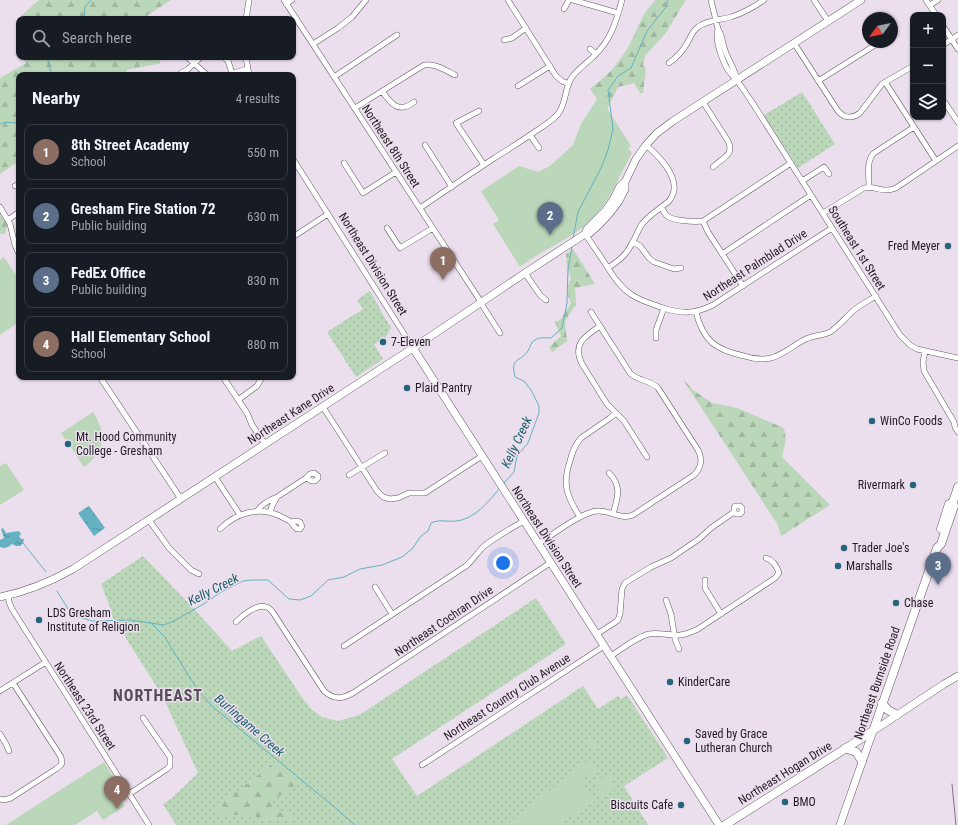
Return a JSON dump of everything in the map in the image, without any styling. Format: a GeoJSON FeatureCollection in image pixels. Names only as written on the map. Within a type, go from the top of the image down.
{"type":"FeatureCollection","features":[{"type":"Feature","properties":{"kind":"highway","name":"Northeast Burnside Road"},"geometry":{"type":"LineString","coordinates":[[873,731],[937,548],[941,544],[954,506],[953,502],[958,487]]}},
{"type":"Feature","properties":{"kind":"highway","name":"Northeast Burnside Road"},"geometry":{"type":"LineString","coordinates":[[937,548],[936,542],[949,504],[953,502]]}},
{"type":"Feature","properties":{"kind":"highway"},"geometry":{"type":"LineString","coordinates":[[944,535],[944,527],[949,515],[947,511]]}},
{"type":"Feature","properties":{"kind":"highway"},"geometry":{"type":"LineString","coordinates":[[882,704],[888,710],[897,715]]}},
{"type":"Feature","properties":{"kind":"highway","name":"Northeast Hogan Drive"},"geometry":{"type":"LineString","coordinates":[[725,825],[873,731]]}},
{"type":"Feature","properties":{"kind":"highway"},"geometry":{"type":"LineString","coordinates":[[845,748],[856,752],[862,761]]}},
{"type":"Feature","properties":{"kind":"main road","name":"Northeast Kane Drive"},"geometry":{"type":"LineString","coordinates":[[0,597],[28,590],[61,576],[81,564],[413,348],[525,273],[585,234],[590,233],[600,225],[619,201],[625,189],[625,182],[636,159],[657,133],[667,125],[861,0]]}},
{"type":"Feature","properties":{"kind":"main road","name":"Northeast Division Street"},"geometry":{"type":"LineString","coordinates":[[413,348],[719,825]]}},
{"type":"Feature","properties":{"kind":"main road","name":"Northeast Hogan Drive"},"geometry":{"type":"LineString","coordinates":[[873,731],[958,676]]}},
{"type":"Feature","properties":{"kind":"main road","name":"Northeast Burnside Road"},"geometry":{"type":"LineString","coordinates":[[840,825],[873,731]]}},
{"type":"Feature","properties":{"kind":"street"},"geometry":{"type":"LineString","coordinates":[[246,16],[249,0]]}},
{"type":"Feature","properties":{"kind":"street"},"geometry":{"type":"LineString","coordinates":[[285,2],[292,0]]}},
{"type":"Feature","properties":{"kind":"street"},"geometry":{"type":"LineString","coordinates":[[313,44],[352,17],[366,0]]}},
{"type":"Feature","properties":{"kind":"street"},"geometry":{"type":"LineString","coordinates":[[508,0],[550,66],[559,78],[569,84]]}},
{"type":"Feature","properties":{"kind":"street"},"geometry":{"type":"LineString","coordinates":[[564,9],[569,0]]}},
{"type":"Feature","properties":{"kind":"street"},"geometry":{"type":"LineString","coordinates":[[573,0],[618,13]]}},
{"type":"Feature","properties":{"kind":"street"},"geometry":{"type":"LineString","coordinates":[[420,208],[530,135],[551,120],[560,111],[572,77],[596,54],[611,35],[622,0]]}},
{"type":"Feature","properties":{"kind":"street","name":"Southeast 1st Street"},"geometry":{"type":"LineString","coordinates":[[711,0],[724,48],[736,72],[737,80],[903,338],[914,348],[958,358]]}},
{"type":"Feature","properties":{"kind":"street"},"geometry":{"type":"LineString","coordinates":[[669,62],[674,59],[687,45],[698,27],[705,23],[742,13],[764,0]]}},
{"type":"Feature","properties":{"kind":"street"},"geometry":{"type":"LineString","coordinates":[[814,0],[828,21]]}},
{"type":"Feature","properties":{"kind":"street"},"geometry":{"type":"LineString","coordinates":[[926,0],[934,12]]}},
{"type":"Feature","properties":{"kind":"street"},"geometry":{"type":"LineString","coordinates":[[930,5],[938,0]]}},
{"type":"Feature","properties":{"kind":"street","name":"Northeast 8th Street"},"geometry":{"type":"LineString","coordinates":[[285,2],[294,16]]}},
{"type":"Feature","properties":{"kind":"street","name":"Northeast 8th Street"},"geometry":{"type":"LineString","coordinates":[[296,18],[500,333]]}},
{"type":"Feature","properties":{"kind":"street"},"geometry":{"type":"LineString","coordinates":[[504,40],[512,38],[526,28]]}},
{"type":"Feature","properties":{"kind":"street"},"geometry":{"type":"LineString","coordinates":[[946,30],[958,49]]}},
{"type":"Feature","properties":{"kind":"street"},"geometry":{"type":"LineString","coordinates":[[334,77],[397,35]]}},
{"type":"Feature","properties":{"kind":"street"},"geometry":{"type":"LineString","coordinates":[[946,43],[958,35]]}},
{"type":"Feature","properties":{"kind":"street"},"geometry":{"type":"LineString","coordinates":[[794,43],[843,118],[857,116],[885,82],[910,68]]}},
{"type":"Feature","properties":{"kind":"street"},"geometry":{"type":"LineString","coordinates":[[818,81],[870,48]]}},
{"type":"Feature","properties":{"kind":"street"},"geometry":{"type":"LineString","coordinates":[[590,49],[596,54]]}},
{"type":"Feature","properties":{"kind":"street"},"geometry":{"type":"LineString","coordinates":[[191,60],[204,72]]}},
{"type":"Feature","properties":{"kind":"street"},"geometry":{"type":"LineString","coordinates":[[182,72],[198,60]]}},
{"type":"Feature","properties":{"kind":"street"},"geometry":{"type":"LineString","coordinates":[[227,60],[231,72]]}},
{"type":"Feature","properties":{"kind":"street"},"geometry":{"type":"LineString","coordinates":[[246,60],[248,72]]}},
{"type":"Feature","properties":{"kind":"street"},"geometry":{"type":"LineString","coordinates":[[355,108],[424,65],[428,64],[436,66],[455,75]]}},
{"type":"Feature","properties":{"kind":"street"},"geometry":{"type":"LineString","coordinates":[[518,86],[550,66]]}},
{"type":"Feature","properties":{"kind":"street"},"geometry":{"type":"LineString","coordinates":[[885,82],[936,161]]}},
{"type":"Feature","properties":{"kind":"street"},"geometry":{"type":"LineString","coordinates":[[382,91],[389,101],[396,106],[405,107],[414,102]]}},
{"type":"Feature","properties":{"kind":"street"},"geometry":{"type":"LineString","coordinates":[[703,102],[730,144],[733,152],[713,167]]}},
{"type":"Feature","properties":{"kind":"street"},"geometry":{"type":"LineString","coordinates":[[946,104],[958,122]]}},
{"type":"Feature","properties":{"kind":"street"},"geometry":{"type":"LineString","coordinates":[[478,110],[456,123],[484,165]]}},
{"type":"Feature","properties":{"kind":"street"},"geometry":{"type":"LineString","coordinates":[[868,187],[869,163],[874,153],[914,127]]}},
{"type":"Feature","properties":{"kind":"street"},"geometry":{"type":"LineString","coordinates":[[530,135],[539,148]]}},
{"type":"Feature","properties":{"kind":"street"},"geometry":{"type":"LineString","coordinates":[[425,145],[452,187]]}},
{"type":"Feature","properties":{"kind":"street"},"geometry":{"type":"LineString","coordinates":[[608,268],[623,257],[633,242],[643,222],[651,214],[666,204],[671,199],[674,192],[674,182],[671,174],[656,153],[646,145]]}},
{"type":"Feature","properties":{"kind":"street"},"geometry":{"type":"LineString","coordinates":[[823,214],[860,190],[868,187],[881,190],[892,189],[958,146]]}},
{"type":"Feature","properties":{"kind":"street"},"geometry":{"type":"LineString","coordinates":[[344,163],[363,193],[396,172]]}},
{"type":"Feature","properties":{"kind":"street"},"geometry":{"type":"LineString","coordinates":[[661,207],[667,216],[673,219],[703,221],[791,163]]}},
{"type":"Feature","properties":{"kind":"street","name":"Northeast Division Street"},"geometry":{"type":"LineString","coordinates":[[296,164],[413,348]]}},
{"type":"Feature","properties":{"kind":"street"},"geometry":{"type":"LineString","coordinates":[[802,181],[824,167],[829,174]]}},
{"type":"Feature","properties":{"kind":"street"},"geometry":{"type":"LineString","coordinates":[[722,254],[811,195]]}},
{"type":"Feature","properties":{"kind":"street"},"geometry":{"type":"LineString","coordinates":[[0,208],[8,220],[16,247]]}},
{"type":"Feature","properties":{"kind":"street"},"geometry":{"type":"LineString","coordinates":[[8,220],[16,214]]}},
{"type":"Feature","properties":{"kind":"street"},"geometry":{"type":"LineString","coordinates":[[296,235],[328,214]]}},
{"type":"Feature","properties":{"kind":"street"},"geometry":{"type":"LineString","coordinates":[[703,221],[743,286]]}},
{"type":"Feature","properties":{"kind":"street"},"geometry":{"type":"LineString","coordinates":[[387,228],[400,248],[433,228]]}},
{"type":"Feature","properties":{"kind":"street","name":"Northeast Palmblad Drive"},"geometry":{"type":"LineString","coordinates":[[585,234],[620,285],[632,295],[638,299],[664,308],[680,312],[696,312],[713,305],[832,228]]}},
{"type":"Feature","properties":{"kind":"street"},"geometry":{"type":"LineString","coordinates":[[633,242],[640,246],[654,262],[674,269],[681,268]]}},
{"type":"Feature","properties":{"kind":"street"},"geometry":{"type":"LineString","coordinates":[[525,273],[540,295],[546,300]]}},
{"type":"Feature","properties":{"kind":"street"},"geometry":{"type":"LineString","coordinates":[[696,312],[703,332],[719,348],[732,354],[763,359],[776,356],[787,351],[807,338],[831,331],[857,308],[876,296]]}},
{"type":"Feature","properties":{"kind":"street"},"geometry":{"type":"LineString","coordinates":[[656,338],[656,330],[664,308]]}},
{"type":"Feature","properties":{"kind":"street"},"geometry":{"type":"LineString","coordinates":[[538,544],[592,511],[599,510],[626,517],[633,515],[694,475],[703,462],[698,450],[658,388],[652,383],[636,378],[630,373],[591,312]]}},
{"type":"Feature","properties":{"kind":"street"},"geometry":{"type":"LineString","coordinates":[[600,326],[586,335],[583,339],[579,348],[579,358],[608,404],[624,421],[648,457]]}},
{"type":"Feature","properties":{"kind":"street"},"geometry":{"type":"LineString","coordinates":[[925,351],[923,369],[956,424],[955,427],[958,432]]}},
{"type":"Feature","properties":{"kind":"street"},"geometry":{"type":"LineString","coordinates":[[102,380],[181,499]]}},
{"type":"Feature","properties":{"kind":"street"},"geometry":{"type":"LineString","coordinates":[[225,380],[265,444]]}},
{"type":"Feature","properties":{"kind":"street"},"geometry":{"type":"LineString","coordinates":[[238,400],[257,386],[261,380]]}},
{"type":"Feature","properties":{"kind":"street"},"geometry":{"type":"LineString","coordinates":[[323,406],[377,491],[383,497],[394,499],[409,493],[425,493],[482,456]]}},
{"type":"Feature","properties":{"kind":"street"},"geometry":{"type":"LineString","coordinates":[[580,517],[570,499],[566,483],[567,469],[573,451],[581,438],[610,418],[616,412]]}},
{"type":"Feature","properties":{"kind":"street"},"geometry":{"type":"LineString","coordinates":[[349,475],[385,452]]}},
{"type":"Feature","properties":{"kind":"street"},"geometry":{"type":"LineString","coordinates":[[609,473],[615,479],[618,494],[617,503],[613,514]]}},
{"type":"Feature","properties":{"kind":"street"},"geometry":{"type":"LineString","coordinates":[[215,477],[240,515]]}},
{"type":"Feature","properties":{"kind":"street"},"geometry":{"type":"LineString","coordinates":[[257,511],[262,505],[306,478]]}},
{"type":"Feature","properties":{"kind":"street"},"geometry":{"type":"LineString","coordinates":[[270,513],[277,497]]}},
{"type":"Feature","properties":{"kind":"street"},"geometry":{"type":"LineString","coordinates":[[220,529],[240,515],[257,511],[270,513],[291,522]]}},
{"type":"Feature","properties":{"kind":"street"},"geometry":{"type":"LineString","coordinates":[[597,634],[618,620],[620,614],[622,589],[625,584],[651,567],[676,555],[699,539],[710,528],[734,512]]}},
{"type":"Feature","properties":{"kind":"street"},"geometry":{"type":"LineString","coordinates":[[149,520],[169,548],[191,570],[199,574]]}},
{"type":"Feature","properties":{"kind":"street"},"geometry":{"type":"LineString","coordinates":[[344,646],[466,566],[478,552],[488,544],[524,521]]}},
{"type":"Feature","properties":{"kind":"street"},"geometry":{"type":"LineString","coordinates":[[611,656],[648,634],[660,633],[681,635],[698,629],[775,578],[779,573],[777,568],[772,561],[766,558]]}},
{"type":"Feature","properties":{"kind":"street","name":"Northeast Cochran Drive"},"geometry":{"type":"LineString","coordinates":[[236,622],[242,615],[259,606],[267,607],[272,611],[324,691],[331,696],[339,698],[347,696],[360,689],[550,563]]}},
{"type":"Feature","properties":{"kind":"street"},"geometry":{"type":"LineString","coordinates":[[705,580],[705,588],[721,614]]}},
{"type":"Feature","properties":{"kind":"street"},"geometry":{"type":"LineString","coordinates":[[375,587],[392,614]]}},
{"type":"Feature","properties":{"kind":"street","name":"Northeast 23rd Street"},"geometry":{"type":"LineString","coordinates":[[8,596],[12,609],[45,663],[149,825]]}},
{"type":"Feature","properties":{"kind":"street"},"geometry":{"type":"LineString","coordinates":[[666,600],[671,614],[674,635],[680,649]]}},
{"type":"Feature","properties":{"kind":"street","name":"Northeast Country Club Avenue"},"geometry":{"type":"LineString","coordinates":[[422,764],[604,646]]}},
{"type":"Feature","properties":{"kind":"street"},"geometry":{"type":"LineString","coordinates":[[0,691],[45,663]]}},
{"type":"Feature","properties":{"kind":"street"},"geometry":{"type":"LineString","coordinates":[[2,799],[11,798],[59,767],[62,763],[61,757],[13,683]]}},
{"type":"Feature","properties":{"kind":"street"},"geometry":{"type":"LineString","coordinates":[[129,794],[170,766],[170,757],[143,718]]}},
{"type":"Feature","properties":{"kind":"street"},"geometry":{"type":"LineString","coordinates":[[0,734],[9,751]]}},
{"type":"Feature","properties":{"kind":"green space"},"geometry":{"type":"Polygon","coordinates":[[[39,0],[171,0],[147,16],[21,16],[39,0]]]}},
{"type":"Feature","properties":{"kind":"green space"},"geometry":{"type":"Polygon","coordinates":[[[655,0],[686,0],[665,34],[645,56],[643,65],[646,69],[643,93],[640,93],[634,83],[618,87],[607,109],[598,94],[595,96],[590,89],[618,63],[630,44],[643,16],[655,0]]]}},
{"type":"Feature","properties":{"kind":"green space"},"geometry":{"type":"Polygon","coordinates":[[[24,60],[161,61],[158,64],[127,70],[126,72],[16,72],[16,163],[0,174],[0,78],[26,63],[24,60]]]}},
{"type":"Feature","properties":{"kind":"green space"},"geometry":{"type":"Polygon","coordinates":[[[802,92],[835,144],[798,168],[764,115],[802,92]]]}},
{"type":"Feature","properties":{"kind":"green space"},"geometry":{"type":"Polygon","coordinates":[[[598,94],[631,146],[628,148],[632,153],[612,192],[597,214],[579,230],[520,267],[493,224],[499,220],[481,191],[519,166],[538,172],[550,166],[573,145],[581,124],[597,99],[595,96],[598,94]]]}},
{"type":"Feature","properties":{"kind":"green space"},"geometry":{"type":"Polygon","coordinates":[[[0,214],[7,224],[5,234],[0,234],[0,214]]]}},
{"type":"Feature","properties":{"kind":"green space"},"geometry":{"type":"Polygon","coordinates":[[[573,249],[595,284],[575,288],[576,304],[565,321],[567,341],[552,352],[549,347],[561,336],[555,322],[561,319],[571,303],[567,293],[571,278],[567,268],[566,254],[573,249]]]}},
{"type":"Feature","properties":{"kind":"green space"},"geometry":{"type":"Polygon","coordinates":[[[4,257],[16,275],[16,324],[0,335],[0,260],[4,257]]]}},
{"type":"Feature","properties":{"kind":"green space"},"geometry":{"type":"Polygon","coordinates":[[[370,291],[391,328],[386,337],[374,344],[383,359],[356,377],[327,332],[363,309],[357,300],[370,291]]]}},
{"type":"Feature","properties":{"kind":"green space"},"geometry":{"type":"Polygon","coordinates":[[[682,378],[693,390],[712,403],[737,408],[784,428],[786,440],[782,457],[830,505],[781,536],[778,525],[682,378]]]}},
{"type":"Feature","properties":{"kind":"green space"},"geometry":{"type":"Polygon","coordinates":[[[93,412],[98,420],[101,430],[102,442],[94,458],[84,467],[61,433],[93,412]]]}},
{"type":"Feature","properties":{"kind":"green space"},"geometry":{"type":"Polygon","coordinates":[[[6,463],[24,490],[0,505],[0,466],[6,463]]]}},
{"type":"Feature","properties":{"kind":"green space"},"geometry":{"type":"Polygon","coordinates":[[[143,556],[232,651],[261,636],[311,709],[322,717],[337,721],[361,714],[536,598],[566,644],[392,759],[417,796],[583,686],[598,709],[618,696],[621,699],[627,695],[668,758],[624,786],[648,825],[176,825],[163,804],[172,798],[198,773],[162,695],[110,613],[112,612],[101,584],[143,556]]]}},
{"type":"Feature","properties":{"kind":"green space"},"geometry":{"type":"Polygon","coordinates":[[[592,736],[598,748],[592,752],[587,737],[592,736]]]}},
{"type":"Feature","properties":{"kind":"green space"},"geometry":{"type":"Polygon","coordinates":[[[591,759],[599,770],[581,779],[595,802],[555,825],[506,825],[575,770],[591,759]]]}},
{"type":"Feature","properties":{"kind":"green space"},"geometry":{"type":"Polygon","coordinates":[[[104,762],[124,794],[119,797],[125,806],[103,820],[97,811],[75,825],[6,825],[104,762]]]}},
{"type":"Feature","properties":{"kind":"green space"},"geometry":{"type":"Polygon","coordinates":[[[275,762],[299,781],[272,802],[279,812],[293,814],[293,820],[263,820],[252,815],[219,815],[216,808],[275,762]]]}},
{"type":"Feature","properties":{"kind":"green space"},"geometry":{"type":"Polygon","coordinates":[[[609,773],[616,789],[601,796],[594,784],[609,773]]]}},
{"type":"Feature","properties":{"kind":"water"},"geometry":{"type":"Polygon","coordinates":[[[89,506],[105,528],[94,536],[78,513],[89,506]]]}},
{"type":"Feature","properties":{"kind":"water"},"geometry":{"type":"Polygon","coordinates":[[[3,528],[6,533],[19,531],[21,534],[19,536],[21,539],[24,539],[23,543],[20,546],[12,544],[8,547],[0,547],[0,540],[4,538],[1,529],[3,528]]]}},
{"type":"Feature","properties":{"kind":"waterway"},"geometry":{"type":"LineString","coordinates":[[84,16],[85,7],[91,0]]}},
{"type":"Feature","properties":{"kind":"waterway","name":"Kelly Creek"},"geometry":{"type":"LineString","coordinates":[[573,238],[578,212],[601,168],[608,150],[613,129],[608,90],[618,76],[631,68],[647,31],[666,7],[668,0]]}},
{"type":"Feature","properties":{"kind":"waterway"},"geometry":{"type":"LineString","coordinates":[[48,60],[52,72]]}},
{"type":"Feature","properties":{"kind":"waterway"},"geometry":{"type":"LineString","coordinates":[[0,124],[6,122],[16,122]]}},
{"type":"Feature","properties":{"kind":"waterway","name":"Kelly Creek"},"geometry":{"type":"LineString","coordinates":[[504,483],[514,472],[517,456],[528,443],[539,413],[539,406],[531,390],[524,381],[515,377],[514,366],[515,363],[525,355],[534,341],[541,338],[551,338],[562,328],[567,303],[568,269],[572,247]]}},
{"type":"Feature","properties":{"kind":"waterway","name":"Kelly Creek"},"geometry":{"type":"LineString","coordinates":[[57,591],[68,609],[79,617],[92,621],[130,620],[164,625],[174,621],[221,592],[243,581],[268,580],[289,599],[300,600],[311,596],[328,580],[344,577],[360,569],[382,565],[402,557],[412,549],[421,536],[428,531],[431,523],[463,520],[469,517],[481,509],[500,488]]}},
{"type":"Feature","properties":{"kind":"waterway","name":"Kelly Creek"},"geometry":{"type":"LineString","coordinates":[[23,543],[46,572]]}},
{"type":"Feature","properties":{"kind":"waterway","name":"Burlingame Creek"},"geometry":{"type":"LineString","coordinates":[[151,623],[164,636],[197,689],[213,707],[355,825]]}},
{"type":"Feature","properties":{"kind":"tram line"},"geometry":{"type":"LineString","coordinates":[[952,784],[956,825]]}},
{"type":"Feature","properties":{"kind":"place","name":"Gresham Fire Station 72"},"geometry":{"type":"Point","coordinates":[550,235]}},
{"type":"Feature","properties":{"kind":"place","name":"Fred Meyer"},"geometry":{"type":"Point","coordinates":[948,246]}},
{"type":"Feature","properties":{"kind":"place","name":"8th Street Academy"},"geometry":{"type":"Point","coordinates":[443,280]}},
{"type":"Feature","properties":{"kind":"place","name":"7-Eleven"},"geometry":{"type":"Point","coordinates":[383,342]}},
{"type":"Feature","properties":{"kind":"place","name":"Plaid Pantry"},"geometry":{"type":"Point","coordinates":[407,388]}},
{"type":"Feature","properties":{"kind":"place","name":"WinCo Foods"},"geometry":{"type":"Point","coordinates":[872,421]}},
{"type":"Feature","properties":{"kind":"place","name":"Mt. Hood Community College - Gresham"},"geometry":{"type":"Point","coordinates":[68,444]}},
{"type":"Feature","properties":{"kind":"place","name":"Rivermark"},"geometry":{"type":"Point","coordinates":[913,485]}},
{"type":"Feature","properties":{"kind":"place","name":"Trader Joe's"},"geometry":{"type":"Point","coordinates":[844,548]}},
{"type":"Feature","properties":{"kind":"place","name":"Marshalls"},"geometry":{"type":"Point","coordinates":[838,566]}},
{"type":"Feature","properties":{"kind":"place","name":"FedEx Office"},"geometry":{"type":"Point","coordinates":[938,585]}},
{"type":"Feature","properties":{"kind":"place","name":"Chase"},"geometry":{"type":"Point","coordinates":[896,603]}},
{"type":"Feature","properties":{"kind":"place","name":"LDS Gresham Institute of Religion"},"geometry":{"type":"Point","coordinates":[39,620]}},
{"type":"Feature","properties":{"kind":"place","name":"KinderCare"},"geometry":{"type":"Point","coordinates":[670,682]}},
{"type":"Feature","properties":{"kind":"place","name":"Saved by Grace Lutheran Church"},"geometry":{"type":"Point","coordinates":[687,741]}},
{"type":"Feature","properties":{"kind":"place","name":"BMO"},"geometry":{"type":"Point","coordinates":[785,802]}},
{"type":"Feature","properties":{"kind":"place","name":"Biscuits Cafe"},"geometry":{"type":"Point","coordinates":[681,805]}},
{"type":"Feature","properties":{"kind":"place","name":"Hall Elementary School"},"geometry":{"type":"Point","coordinates":[117,809]}},
{"type":"Feature","properties":{"kind":"district","name":"NORTHEAST"},"geometry":{"type":"Point","coordinates":[158,695]}}]}
